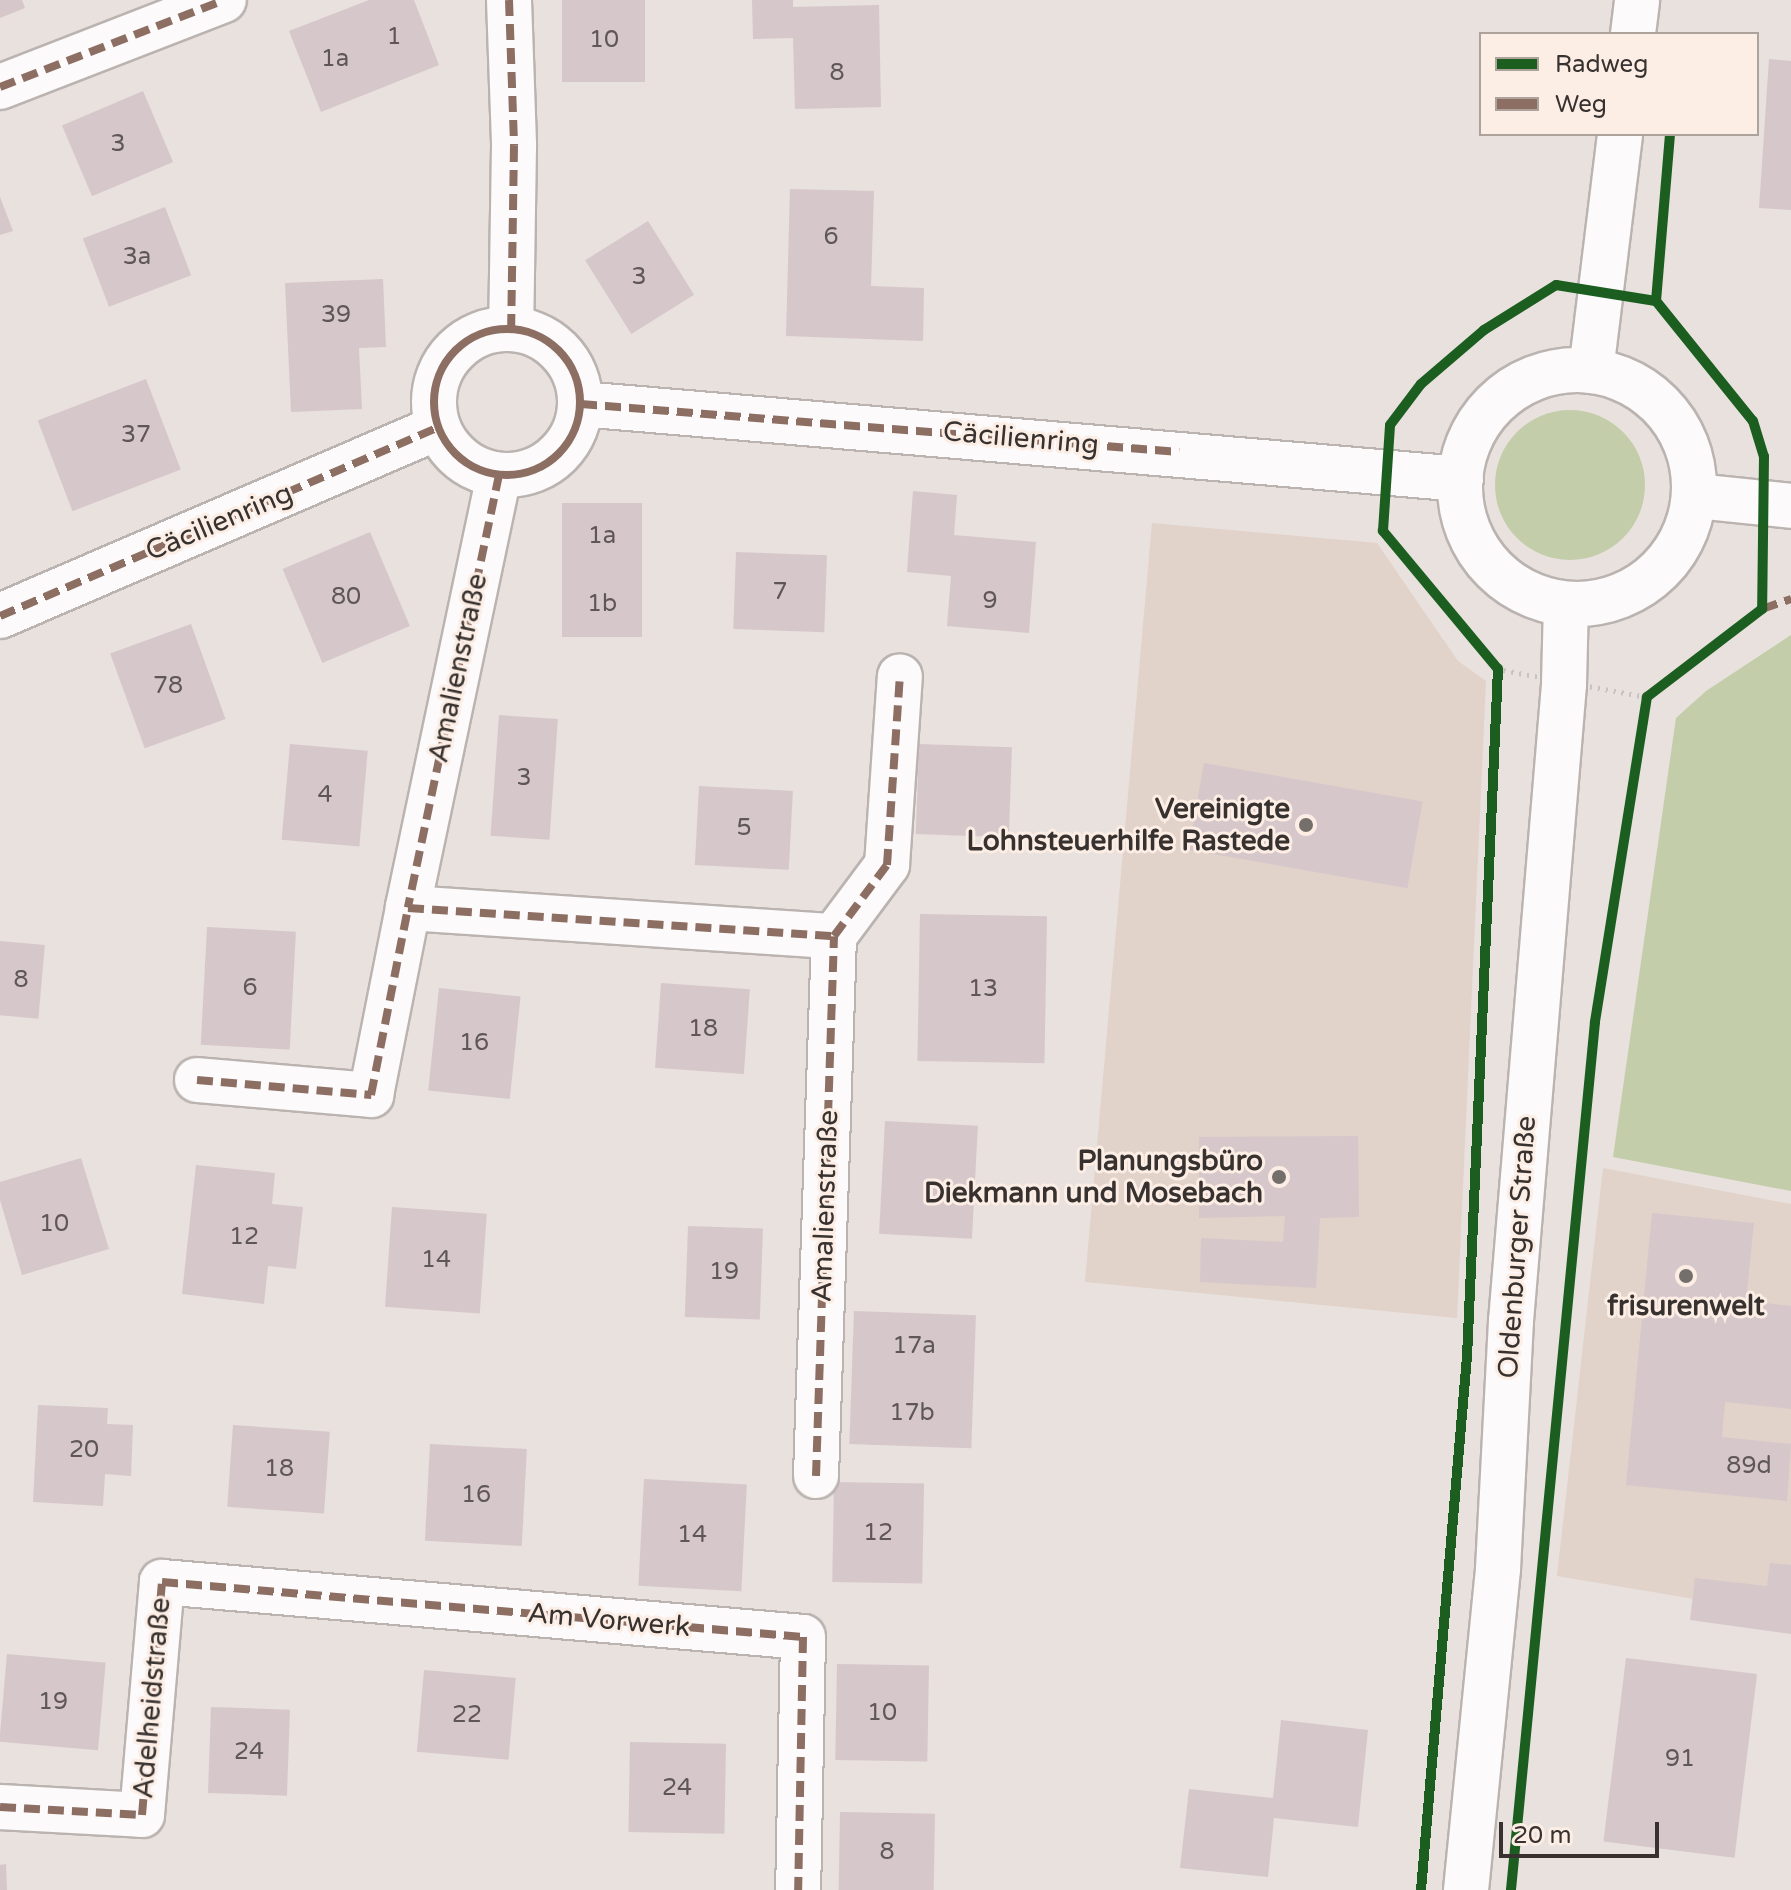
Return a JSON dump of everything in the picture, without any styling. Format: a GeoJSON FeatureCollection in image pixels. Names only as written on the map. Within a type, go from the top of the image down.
{"type":"FeatureCollection","features":[{"type":"Feature","properties":{"kind":"street"},"geometry":{"type":"LineString","coordinates":[[0,87],[224,0]]}},
{"type":"Feature","properties":{"kind":"street"},"geometry":{"type":"LineString","coordinates":[[509,0],[514,146],[511,328]]}},
{"type":"Feature","properties":{"kind":"street"},"geometry":{"type":"LineString","coordinates":[[1633,32],[1637,0]]}},
{"type":"Feature","properties":{"kind":"street"},"geometry":{"type":"LineString","coordinates":[[1591,371],[1620,136]]}},
{"type":"Feature","properties":{"kind":"street"},"geometry":{"type":"LineString","coordinates":[[511,328],[538,335],[561,352],[576,376],[581,404],[570,442],[556,457],[539,469],[499,475],[462,460],[438,427],[434,404],[437,380],[448,358],[487,331],[511,328]]}},
{"type":"Feature","properties":{"kind":"street"},"geometry":{"type":"LineString","coordinates":[[1573,369],[1591,371],[1612,374],[1648,393],[1675,421],[1691,457],[1695,496],[1687,532],[1667,564],[1638,588],[1604,602],[1566,604],[1529,594],[1496,572],[1472,540],[1461,503],[1461,479],[1476,427],[1501,397],[1535,377],[1573,369]]}},
{"type":"Feature","properties":{"kind":"street","name":"Cäcilienring"},"geometry":{"type":"LineString","coordinates":[[581,404],[1461,479]]}},
{"type":"Feature","properties":{"kind":"street","name":"Cäcilienring"},"geometry":{"type":"LineString","coordinates":[[0,616],[438,427]]}},
{"type":"Feature","properties":{"kind":"street","name":"Amalienstraße"},"geometry":{"type":"LineString","coordinates":[[197,1080],[371,1095],[499,475]]}},
{"type":"Feature","properties":{"kind":"street"},"geometry":{"type":"LineString","coordinates":[[1695,496],[1791,506]]}},
{"type":"Feature","properties":{"kind":"street","name":"Oldenburger Straße"},"geometry":{"type":"LineString","coordinates":[[1466,1890],[1498,1569],[1511,1321],[1564,684],[1566,604]]}},
{"type":"Feature","properties":{"kind":"street"},"geometry":{"type":"LineString","coordinates":[[408,908],[834,936],[887,865],[900,676]]}},
{"type":"Feature","properties":{"kind":"street","name":"Amalienstraße"},"geometry":{"type":"LineString","coordinates":[[816,1476],[834,936]]}},
{"type":"Feature","properties":{"kind":"street","name":"Adelheidstraße"},"geometry":{"type":"LineString","coordinates":[[0,1807],[142,1815],[162,1582]]}},
{"type":"Feature","properties":{"kind":"street","name":"Am Vorwerk"},"geometry":{"type":"LineString","coordinates":[[162,1582],[803,1637],[798,1890]]}},
{"type":"Feature","properties":{"kind":"path"},"geometry":{"type":"LineString","coordinates":[[1562,1363],[1595,1022],[1647,697]]}},
{"type":"Feature","properties":{"kind":"shaded area"},"geometry":{"type":"Polygon","coordinates":[[[1152,523],[1377,543],[1458,661],[1486,681],[1457,1318],[1085,1282],[1152,523]]]}},
{"type":"Feature","properties":{"kind":"shaded area"},"geometry":{"type":"Polygon","coordinates":[[[1603,1168],[1791,1204],[1791,1615],[1557,1576],[1603,1168]]]}},
{"type":"Feature","properties":{"kind":"green space"},"geometry":{"type":"Polygon","coordinates":[[[1570,410],[1599,416],[1623,432],[1639,456],[1645,485],[1639,514],[1623,538],[1599,554],[1570,560],[1541,554],[1517,538],[1501,514],[1495,485],[1501,456],[1517,432],[1541,416],[1570,410]]]}},
{"type":"Feature","properties":{"kind":"green space"},"geometry":{"type":"Polygon","coordinates":[[[1791,635],[1791,1191],[1613,1157],[1676,718],[1706,691],[1791,635]]]}},
{"type":"Feature","properties":{"kind":"building"},"geometry":{"type":"Polygon","coordinates":[[[0,0],[22,0],[25,8],[0,18],[0,0]]]}},
{"type":"Feature","properties":{"kind":"building"},"geometry":{"type":"Polygon","coordinates":[[[369,0],[414,0],[439,65],[321,112],[289,31],[369,0]]]}},
{"type":"Feature","properties":{"kind":"building"},"geometry":{"type":"Polygon","coordinates":[[[562,0],[645,0],[645,82],[562,82],[562,0]]]}},
{"type":"Feature","properties":{"kind":"building"},"geometry":{"type":"Polygon","coordinates":[[[752,0],[793,0],[793,7],[879,5],[881,107],[795,109],[793,38],[753,39],[752,0]]]}},
{"type":"Feature","properties":{"kind":"building"},"geometry":{"type":"Polygon","coordinates":[[[1769,59],[1791,61],[1791,210],[1759,208],[1769,59]]]}},
{"type":"Feature","properties":{"kind":"building"},"geometry":{"type":"Polygon","coordinates":[[[143,91],[173,162],[92,196],[62,125],[143,91]]]}},
{"type":"Feature","properties":{"kind":"building"},"geometry":{"type":"Polygon","coordinates":[[[790,189],[874,191],[871,286],[924,288],[923,341],[786,336],[790,189]]]}},
{"type":"Feature","properties":{"kind":"building"},"geometry":{"type":"Polygon","coordinates":[[[0,197],[13,231],[0,235],[0,197]]]}},
{"type":"Feature","properties":{"kind":"building"},"geometry":{"type":"Polygon","coordinates":[[[165,207],[191,275],[109,307],[83,239],[165,207]]]}},
{"type":"Feature","properties":{"kind":"building"},"geometry":{"type":"Polygon","coordinates":[[[648,221],[694,295],[631,334],[585,260],[648,221]]]}},
{"type":"Feature","properties":{"kind":"building"},"geometry":{"type":"Polygon","coordinates":[[[383,279],[386,347],[359,348],[362,409],[291,412],[285,283],[383,279]]]}},
{"type":"Feature","properties":{"kind":"building"},"geometry":{"type":"Polygon","coordinates":[[[146,379],[181,470],[72,511],[38,421],[146,379]]]}},
{"type":"Feature","properties":{"kind":"building"},"geometry":{"type":"Polygon","coordinates":[[[913,491],[957,495],[954,535],[1036,542],[1029,633],[947,626],[951,576],[907,572],[913,491]]]}},
{"type":"Feature","properties":{"kind":"building"},"geometry":{"type":"Polygon","coordinates":[[[562,503],[642,503],[642,637],[562,637],[562,503]]]}},
{"type":"Feature","properties":{"kind":"building"},"geometry":{"type":"Polygon","coordinates":[[[370,532],[410,626],[322,663],[283,569],[370,532]]]}},
{"type":"Feature","properties":{"kind":"building"},"geometry":{"type":"Polygon","coordinates":[[[736,552],[827,555],[824,632],[733,629],[736,552]]]}},
{"type":"Feature","properties":{"kind":"building"},"geometry":{"type":"Polygon","coordinates":[[[191,624],[226,719],[145,748],[110,653],[191,624]]]}},
{"type":"Feature","properties":{"kind":"building"},"geometry":{"type":"Polygon","coordinates":[[[499,715],[558,719],[549,840],[491,836],[499,715]]]}},
{"type":"Feature","properties":{"kind":"building"},"geometry":{"type":"Polygon","coordinates":[[[290,744],[368,751],[359,846],[282,840],[290,744]]]}},
{"type":"Feature","properties":{"kind":"building"},"geometry":{"type":"Polygon","coordinates":[[[919,744],[1012,747],[1009,837],[916,834],[919,744]]]}},
{"type":"Feature","properties":{"kind":"building","name":"Vereinigte Lohnsteuerhilfe Rastede"},"geometry":{"type":"Polygon","coordinates":[[[1204,763],[1423,802],[1407,888],[1189,850],[1204,763]]]}},
{"type":"Feature","properties":{"kind":"building"},"geometry":{"type":"Polygon","coordinates":[[[699,786],[793,791],[789,870],[695,865],[699,786]]]}},
{"type":"Feature","properties":{"kind":"building"},"geometry":{"type":"Polygon","coordinates":[[[920,914],[1047,916],[1044,1063],[917,1061],[920,914]]]}},
{"type":"Feature","properties":{"kind":"building"},"geometry":{"type":"Polygon","coordinates":[[[207,927],[296,932],[290,1049],[201,1045],[207,927]]]}},
{"type":"Feature","properties":{"kind":"building"},"geometry":{"type":"Polygon","coordinates":[[[0,941],[45,945],[38,1019],[0,1015],[0,941]]]}},
{"type":"Feature","properties":{"kind":"building"},"geometry":{"type":"Polygon","coordinates":[[[661,983],[750,989],[744,1074],[655,1068],[661,983]]]}},
{"type":"Feature","properties":{"kind":"building"},"geometry":{"type":"Polygon","coordinates":[[[439,988],[521,997],[510,1099],[428,1090],[439,988]]]}},
{"type":"Feature","properties":{"kind":"building"},"geometry":{"type":"Polygon","coordinates":[[[885,1121],[978,1126],[972,1239],[879,1234],[885,1121]]]}},
{"type":"Feature","properties":{"kind":"building","name":"Planungsbüro Diekmann und Mosebach"},"geometry":{"type":"Polygon","coordinates":[[[1358,1136],[1359,1217],[1320,1218],[1316,1288],[1200,1282],[1201,1238],[1283,1242],[1285,1216],[1199,1218],[1199,1137],[1358,1136]]]}},
{"type":"Feature","properties":{"kind":"building"},"geometry":{"type":"Polygon","coordinates":[[[81,1158],[109,1249],[22,1275],[0,1200],[0,1182],[81,1158]]]}},
{"type":"Feature","properties":{"kind":"building"},"geometry":{"type":"Polygon","coordinates":[[[196,1165],[275,1173],[272,1204],[303,1207],[296,1269],[268,1266],[264,1304],[182,1294],[196,1165]]]}},
{"type":"Feature","properties":{"kind":"building"},"geometry":{"type":"Polygon","coordinates":[[[392,1207],[487,1214],[480,1313],[385,1307],[392,1207]]]}},
{"type":"Feature","properties":{"kind":"building"},"geometry":{"type":"Polygon","coordinates":[[[1652,1213],[1754,1223],[1746,1301],[1791,1306],[1791,1409],[1725,1402],[1722,1437],[1791,1444],[1787,1501],[1626,1485],[1652,1213]]]}},
{"type":"Feature","properties":{"kind":"building"},"geometry":{"type":"Polygon","coordinates":[[[688,1226],[763,1229],[760,1320],[685,1317],[688,1226]]]}},
{"type":"Feature","properties":{"kind":"building"},"geometry":{"type":"Polygon","coordinates":[[[854,1311],[976,1315],[971,1448],[849,1444],[854,1311]]]}},
{"type":"Feature","properties":{"kind":"building"},"geometry":{"type":"Polygon","coordinates":[[[38,1405],[108,1408],[107,1424],[133,1425],[131,1476],[105,1474],[103,1506],[33,1502],[38,1405]]]}},
{"type":"Feature","properties":{"kind":"building"},"geometry":{"type":"Polygon","coordinates":[[[233,1425],[330,1432],[324,1514],[227,1507],[233,1425]]]}},
{"type":"Feature","properties":{"kind":"building"},"geometry":{"type":"Polygon","coordinates":[[[430,1444],[527,1449],[522,1546],[425,1541],[430,1444]]]}},
{"type":"Feature","properties":{"kind":"building"},"geometry":{"type":"Polygon","coordinates":[[[644,1479],[747,1484],[741,1591],[638,1586],[644,1479]]]}},
{"type":"Feature","properties":{"kind":"building"},"geometry":{"type":"Polygon","coordinates":[[[834,1482],[924,1484],[922,1584],[832,1582],[834,1482]]]}},
{"type":"Feature","properties":{"kind":"building"},"geometry":{"type":"Polygon","coordinates":[[[1770,1563],[1791,1565],[1791,1634],[1690,1620],[1695,1578],[1767,1586],[1770,1563]]]}},
{"type":"Feature","properties":{"kind":"building"},"geometry":{"type":"Polygon","coordinates":[[[7,1654],[106,1663],[98,1750],[0,1742],[7,1654]]]}},
{"type":"Feature","properties":{"kind":"building"},"geometry":{"type":"Polygon","coordinates":[[[1626,1658],[1757,1674],[1734,1858],[1603,1842],[1626,1658]]]}},
{"type":"Feature","properties":{"kind":"building"},"geometry":{"type":"Polygon","coordinates":[[[837,1664],[929,1666],[927,1762],[835,1760],[837,1664]]]}},
{"type":"Feature","properties":{"kind":"building"},"geometry":{"type":"Polygon","coordinates":[[[424,1670],[516,1678],[509,1760],[417,1752],[424,1670]]]}},
{"type":"Feature","properties":{"kind":"building"},"geometry":{"type":"Polygon","coordinates":[[[211,1707],[290,1710],[287,1796],[208,1793],[211,1707]]]}},
{"type":"Feature","properties":{"kind":"building"},"geometry":{"type":"Polygon","coordinates":[[[1281,1720],[1368,1730],[1358,1827],[1274,1818],[1268,1877],[1180,1868],[1189,1789],[1273,1798],[1281,1720]]]}},
{"type":"Feature","properties":{"kind":"building"},"geometry":{"type":"Polygon","coordinates":[[[630,1742],[726,1744],[724,1834],[628,1832],[630,1742]]]}},
{"type":"Feature","properties":{"kind":"building"},"geometry":{"type":"Polygon","coordinates":[[[840,1812],[935,1814],[934,1890],[839,1890],[840,1812]]]}},
{"type":"Feature","properties":{"kind":"building"},"geometry":{"type":"Polygon","coordinates":[[[6,1864],[7,1890],[0,1890],[0,1865],[6,1864]]]}},
{"type":"Feature","properties":{"kind":"marked path"},"geometry":{"type":"LineString","coordinates":[[0,87],[224,0]]}},
{"type":"Feature","properties":{"kind":"marked path"},"geometry":{"type":"LineString","coordinates":[[509,0],[514,146],[511,328]]}},
{"type":"Feature","properties":{"kind":"marked path"},"geometry":{"type":"LineString","coordinates":[[507,329],[535,334],[559,350],[575,374],[580,402],[575,430],[559,454],[535,470],[507,475],[479,470],[455,454],[439,430],[434,402],[439,374],[455,350],[479,334],[507,329]]}},
{"type":"Feature","properties":{"kind":"marked path"},"geometry":{"type":"LineString","coordinates":[[581,404],[1179,452]]}},
{"type":"Feature","properties":{"kind":"marked path"},"geometry":{"type":"LineString","coordinates":[[0,616],[438,427]]}},
{"type":"Feature","properties":{"kind":"marked path"},"geometry":{"type":"LineString","coordinates":[[499,475],[408,908],[834,936],[887,865],[900,676]]}},
{"type":"Feature","properties":{"kind":"marked path"},"geometry":{"type":"LineString","coordinates":[[1762,609],[1791,599]]}},
{"type":"Feature","properties":{"kind":"marked path"},"geometry":{"type":"LineString","coordinates":[[197,1080],[371,1095],[408,908]]}},
{"type":"Feature","properties":{"kind":"marked path"},"geometry":{"type":"LineString","coordinates":[[816,1476],[834,936]]}},
{"type":"Feature","properties":{"kind":"marked path"},"geometry":{"type":"LineString","coordinates":[[0,1807],[142,1815],[162,1582],[803,1637],[798,1890]]}},
{"type":"Feature","properties":{"kind":"cycle path"},"geometry":{"type":"LineString","coordinates":[[1656,301],[1670,136]]}},
{"type":"Feature","properties":{"kind":"cycle path"},"geometry":{"type":"LineString","coordinates":[[1421,1890],[1467,1357],[1498,669],[1383,531],[1390,425],[1421,384],[1484,330],[1556,285],[1656,301],[1753,421],[1764,456],[1762,609],[1647,697],[1595,1022],[1511,1890]]}},
{"type":"Feature","properties":{"kind":"place","name":"Vereinigte Lohnsteuerhilfe Rastede"},"geometry":{"type":"Point","coordinates":[1306,825]}},
{"type":"Feature","properties":{"kind":"place","name":"Planungsbüro Diekmann und Mosebach"},"geometry":{"type":"Point","coordinates":[1279,1177]}},
{"type":"Feature","properties":{"kind":"place","name":"frisurenwelt"},"geometry":{"type":"Point","coordinates":[1686,1276]}}]}
